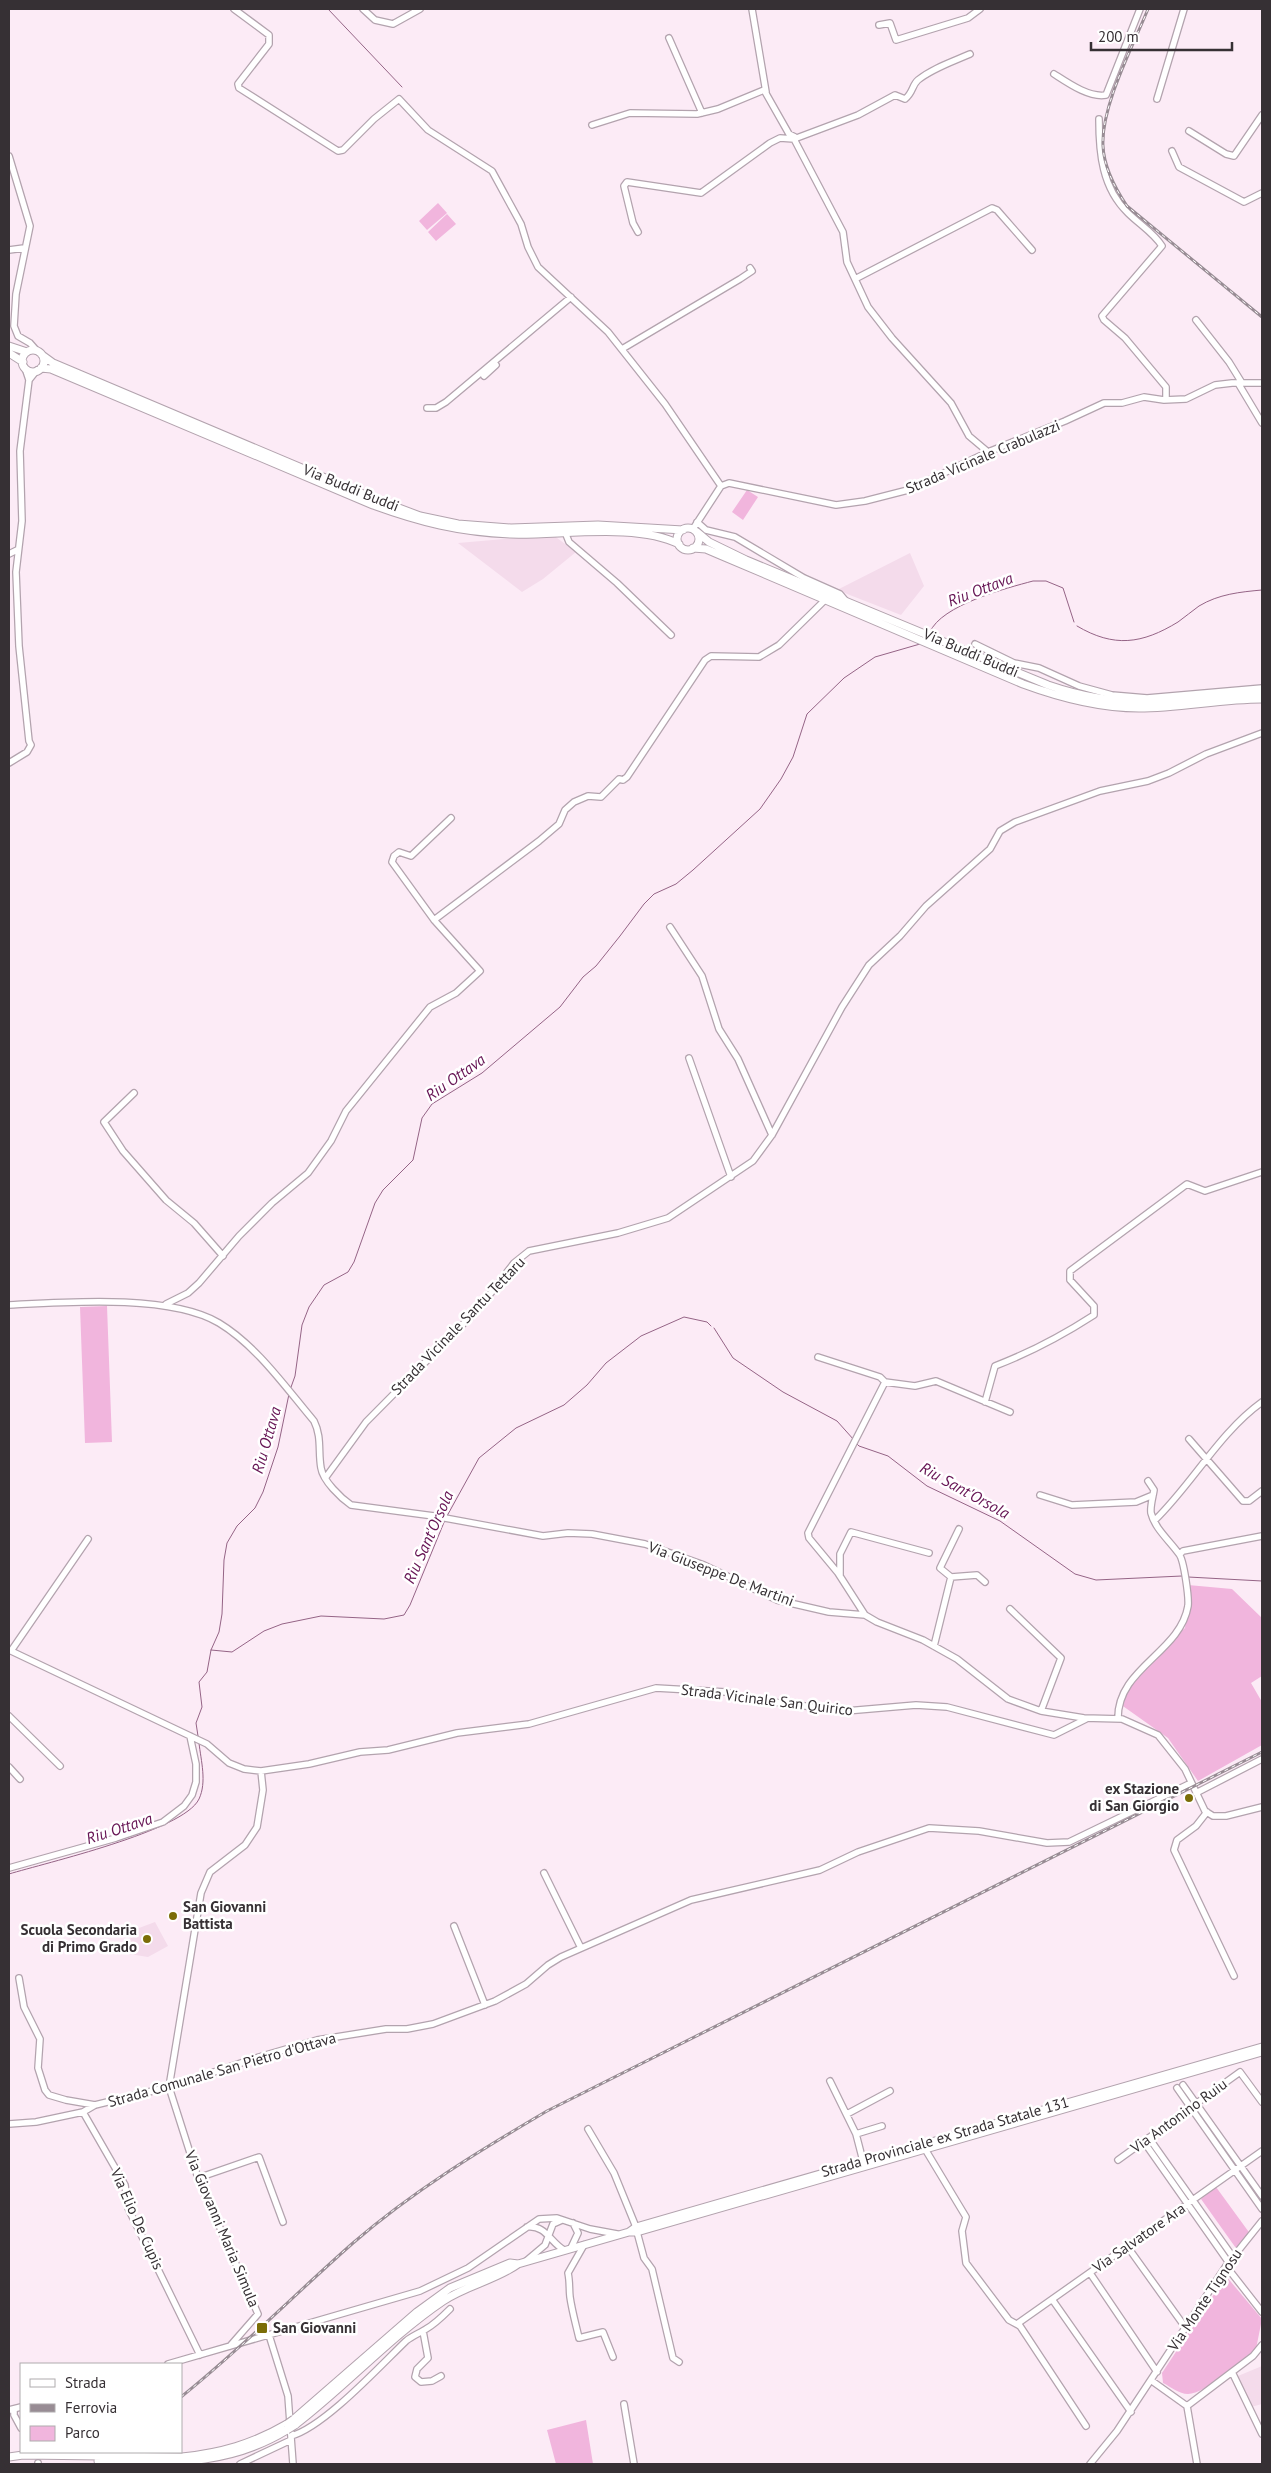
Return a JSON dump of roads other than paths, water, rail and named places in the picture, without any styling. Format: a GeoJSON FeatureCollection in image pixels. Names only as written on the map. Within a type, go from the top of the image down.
{"type":"FeatureCollection","features":[{"type":"Feature","properties":{"kind":"main road"},"geometry":{"type":"LineString","coordinates":[[9,346],[27,352],[39,353],[44,361],[39,369],[31,371],[9,353]]}},
{"type":"Feature","properties":{"kind":"main road"},"geometry":{"type":"LineString","coordinates":[[24,365],[27,352]]}},
{"type":"Feature","properties":{"kind":"main road","name":"Via Buddi Buddi"},"geometry":{"type":"LineString","coordinates":[[39,353],[53,363],[375,499],[420,516],[458,524],[511,528],[598,525],[682,530]]}},
{"type":"Feature","properties":{"kind":"main road","name":"Via Buddi Buddi"},"geometry":{"type":"LineString","coordinates":[[39,369],[51,369],[365,502],[418,522],[457,530],[511,534],[597,531],[650,535],[669,539],[679,544]]}},
{"type":"Feature","properties":{"kind":"main road"},"geometry":{"type":"LineString","coordinates":[[682,530],[695,531],[699,539],[694,548],[685,549],[679,544],[678,534],[682,530]]}},
{"type":"Feature","properties":{"kind":"main road","name":"Via Buddi Buddi"},"geometry":{"type":"LineString","coordinates":[[695,531],[728,552],[845,600],[918,635]]}},
{"type":"Feature","properties":{"kind":"main road","name":"Via Buddi Buddi"},"geometry":{"type":"LineString","coordinates":[[694,548],[706,549],[826,599],[1062,690],[1100,699],[1148,702],[1262,693]]}},
{"type":"Feature","properties":{"kind":"main road","name":"Via Buddi Buddi"},"geometry":{"type":"LineString","coordinates":[[935,642],[1023,684],[1064,698],[1089,703],[1139,708],[1262,699]]}},
{"type":"Feature","properties":{"kind":"main road","name":"Strada Provinciale ex Strada Statale 131"},"geometry":{"type":"LineString","coordinates":[[637,2230],[863,2161],[1262,2047]]}},
{"type":"Feature","properties":{"kind":"main road","name":"Strada Provinciale ex Strada Statale 131"},"geometry":{"type":"LineString","coordinates":[[11,2457],[32,2460],[196,2462],[245,2451],[291,2429],[433,2308],[469,2285],[510,2270],[522,2263],[924,2150],[1262,2052]]}},
{"type":"Feature","properties":{"kind":"street"},"geometry":{"type":"LineString","coordinates":[[234,9],[269,35],[269,44],[238,84],[239,88],[338,151],[343,150],[374,119],[399,99],[428,130],[492,171],[521,224],[528,247],[538,267],[596,319],[622,349],[676,418],[721,486],[697,522],[695,531]]}},
{"type":"Feature","properties":{"kind":"street"},"geometry":{"type":"LineString","coordinates":[[363,9],[375,20],[393,24],[420,9]]}},
{"type":"Feature","properties":{"kind":"street"},"geometry":{"type":"LineString","coordinates":[[752,9],[766,92],[789,134],[794,138],[843,232],[847,262],[868,307],[892,338],[951,403],[969,436],[988,452]]}},
{"type":"Feature","properties":{"kind":"street"},"geometry":{"type":"LineString","coordinates":[[879,25],[890,23],[896,40],[968,18],[980,9]]}},
{"type":"Feature","properties":{"kind":"street"},"geometry":{"type":"LineString","coordinates":[[1054,74],[1069,84],[1099,96],[1106,95],[1140,9]]}},
{"type":"Feature","properties":{"kind":"street"},"geometry":{"type":"LineString","coordinates":[[1157,99],[1184,9]]}},
{"type":"Feature","properties":{"kind":"street"},"geometry":{"type":"LineString","coordinates":[[669,38],[702,113]]}},
{"type":"Feature","properties":{"kind":"street"},"geometry":{"type":"LineString","coordinates":[[638,232],[632,223],[624,186],[627,182],[701,193],[770,143],[780,138],[794,138],[858,115],[895,96],[905,99],[912,94],[918,80],[936,68],[970,54]]}},
{"type":"Feature","properties":{"kind":"street"},"geometry":{"type":"LineString","coordinates":[[592,125],[630,113],[680,115],[702,113],[744,99],[759,90],[766,92]]}},
{"type":"Feature","properties":{"kind":"street"},"geometry":{"type":"LineString","coordinates":[[1189,131],[1226,154],[1234,156],[1262,114]]}},
{"type":"Feature","properties":{"kind":"street"},"geometry":{"type":"LineString","coordinates":[[1099,119],[1099,149],[1110,189],[1127,212],[1162,246],[1102,316],[1104,320],[1125,338],[1166,387],[1166,400]]}},
{"type":"Feature","properties":{"kind":"street"},"geometry":{"type":"LineString","coordinates":[[1172,151],[1179,167],[1244,202],[1262,192]]}},
{"type":"Feature","properties":{"kind":"street"},"geometry":{"type":"LineString","coordinates":[[9,156],[30,226],[16,294],[14,326],[18,336],[30,343],[39,353]]}},
{"type":"Feature","properties":{"kind":"street"},"geometry":{"type":"LineString","coordinates":[[855,279],[992,208],[997,210],[1032,250]]}},
{"type":"Feature","properties":{"kind":"street"},"geometry":{"type":"LineString","coordinates":[[9,250],[24,248]]}},
{"type":"Feature","properties":{"kind":"street"},"geometry":{"type":"LineString","coordinates":[[622,349],[740,279],[752,271],[750,268]]}},
{"type":"Feature","properties":{"kind":"street"},"geometry":{"type":"LineString","coordinates":[[484,376],[572,298]]}},
{"type":"Feature","properties":{"kind":"street"},"geometry":{"type":"LineString","coordinates":[[427,408],[436,408],[446,402],[572,298]]}},
{"type":"Feature","properties":{"kind":"street"},"geometry":{"type":"LineString","coordinates":[[1196,320],[1220,349],[1262,423]]}},
{"type":"Feature","properties":{"kind":"street"},"geometry":{"type":"LineString","coordinates":[[9,763],[27,752],[31,745],[29,741],[19,646],[17,550],[22,521],[20,451],[29,380],[24,365]]}},
{"type":"Feature","properties":{"kind":"street"},"geometry":{"type":"LineString","coordinates":[[29,380],[39,369]]}},
{"type":"Feature","properties":{"kind":"street","name":"Strada Vicinale Crabulazzi"},"geometry":{"type":"LineString","coordinates":[[721,486],[729,483],[836,505],[865,501],[908,490],[988,452],[1065,422],[1104,403],[1122,403],[1144,397],[1166,400],[1186,399],[1216,385],[1262,383]]}},
{"type":"Feature","properties":{"kind":"street"},"geometry":{"type":"LineString","coordinates":[[697,522],[706,530],[735,537],[788,568],[840,594],[845,600]]}},
{"type":"Feature","properties":{"kind":"street"},"geometry":{"type":"LineString","coordinates":[[565,532],[569,542],[617,583],[671,634]]}},
{"type":"Feature","properties":{"kind":"street"},"geometry":{"type":"LineString","coordinates":[[9,554],[17,550]]}},
{"type":"Feature","properties":{"kind":"street"},"geometry":{"type":"LineString","coordinates":[[778,573],[788,568]]}},
{"type":"Feature","properties":{"kind":"street"},"geometry":{"type":"LineString","coordinates":[[434,920],[540,841],[559,824],[565,810],[574,802],[588,796],[601,797],[619,779],[623,780],[627,777],[705,660],[711,656],[758,657],[780,645],[826,599]]}},
{"type":"Feature","properties":{"kind":"street"},"geometry":{"type":"LineString","coordinates":[[975,644],[1014,663],[1039,668],[1079,686],[1112,695],[1147,698],[1262,688]]}},
{"type":"Feature","properties":{"kind":"street"},"geometry":{"type":"LineString","coordinates":[[1062,690],[1079,686]]}},
{"type":"Feature","properties":{"kind":"street","name":"Strada Vicinale Santu Tettaru"},"geometry":{"type":"LineString","coordinates":[[326,1477],[366,1422],[480,1307],[514,1263],[529,1251],[618,1233],[668,1218],[753,1161],[772,1135],[842,1007],[869,965],[900,936],[926,906],[990,849],[1000,831],[1015,822],[1100,791],[1148,781],[1169,773],[1206,754],[1262,735]]}},
{"type":"Feature","properties":{"kind":"street"},"geometry":{"type":"LineString","coordinates":[[165,1305],[188,1293],[272,1203],[308,1174],[332,1141],[346,1111],[430,1007],[456,993],[480,971],[434,920],[392,862],[394,856],[400,852],[411,856],[451,818]]}},
{"type":"Feature","properties":{"kind":"street"},"geometry":{"type":"LineString","coordinates":[[670,927],[702,976],[719,1029],[738,1059],[772,1135]]}},
{"type":"Feature","properties":{"kind":"street"},"geometry":{"type":"LineString","coordinates":[[689,1058],[731,1177]]}},
{"type":"Feature","properties":{"kind":"street"},"geometry":{"type":"LineString","coordinates":[[134,1093],[104,1122],[129,1158],[166,1200],[194,1223],[223,1256]]}},
{"type":"Feature","properties":{"kind":"street"},"geometry":{"type":"LineString","coordinates":[[985,1402],[995,1366],[1025,1354],[1094,1314],[1094,1306],[1070,1280],[1070,1271],[1187,1184],[1205,1191],[1262,1172]]}},
{"type":"Feature","properties":{"kind":"street","name":"Via Giuseppe De Martini"},"geometry":{"type":"LineString","coordinates":[[9,1305],[60,1302],[165,1305],[186,1310],[218,1323],[238,1337],[314,1421],[318,1430],[321,1470],[351,1506],[434,1516],[543,1536],[568,1533],[592,1534],[645,1544],[704,1565],[777,1600],[829,1612],[864,1615],[934,1646],[957,1659],[1008,1699],[1042,1711],[1086,1719],[1118,1719],[1144,1727],[1158,1735],[1185,1769],[1207,1812]]}},
{"type":"Feature","properties":{"kind":"street"},"geometry":{"type":"LineString","coordinates":[[818,1357],[880,1377],[885,1382],[915,1386],[936,1381],[1010,1412]]}},
{"type":"Feature","properties":{"kind":"street"},"geometry":{"type":"LineString","coordinates":[[864,1615],[840,1576],[809,1538],[808,1533],[885,1382]]}},
{"type":"Feature","properties":{"kind":"street"},"geometry":{"type":"LineString","coordinates":[[1155,1520],[1208,1460],[1241,1417],[1262,1402]]}},
{"type":"Feature","properties":{"kind":"street"},"geometry":{"type":"LineString","coordinates":[[1189,1439],[1243,1501],[1249,1501],[1262,1491]]}},
{"type":"Feature","properties":{"kind":"street"},"geometry":{"type":"LineString","coordinates":[[1118,1719],[1118,1705],[1127,1686],[1154,1655],[1171,1640],[1184,1622],[1188,1604],[1180,1554],[1151,1512],[1154,1490],[1148,1481]]}},
{"type":"Feature","properties":{"kind":"street"},"geometry":{"type":"LineString","coordinates":[[1040,1495],[1072,1505],[1136,1502],[1153,1495]]}},
{"type":"Feature","properties":{"kind":"street"},"geometry":{"type":"LineString","coordinates":[[959,1529],[940,1568],[951,1577],[977,1575],[985,1582]]}},
{"type":"Feature","properties":{"kind":"street"},"geometry":{"type":"LineString","coordinates":[[840,1576],[840,1554],[850,1532],[929,1553]]}},
{"type":"Feature","properties":{"kind":"street"},"geometry":{"type":"LineString","coordinates":[[1180,1554],[1183,1551],[1262,1536]]}},
{"type":"Feature","properties":{"kind":"street"},"geometry":{"type":"LineString","coordinates":[[10,1650],[88,1539]]}},
{"type":"Feature","properties":{"kind":"street"},"geometry":{"type":"LineString","coordinates":[[934,1646],[951,1577]]}},
{"type":"Feature","properties":{"kind":"street"},"geometry":{"type":"LineString","coordinates":[[1010,1609],[1061,1658],[1042,1711]]}},
{"type":"Feature","properties":{"kind":"street","name":"Strada Vicinale San Quirico"},"geometry":{"type":"LineString","coordinates":[[10,1650],[207,1744],[229,1763],[244,1770],[260,1771],[309,1764],[360,1752],[388,1750],[457,1733],[530,1724],[656,1688],[726,1692],[748,1699],[846,1711],[916,1705],[947,1707],[1054,1735],[1086,1719]]}},
{"type":"Feature","properties":{"kind":"street"},"geometry":{"type":"LineString","coordinates":[[9,1716],[60,1766]]}},
{"type":"Feature","properties":{"kind":"street"},"geometry":{"type":"LineString","coordinates":[[9,1868],[116,1838],[163,1822],[184,1806],[192,1795],[196,1782],[195,1738]]}},
{"type":"Feature","properties":{"kind":"street"},"geometry":{"type":"LineString","coordinates":[[1196,1793],[1262,1759]]}},
{"type":"Feature","properties":{"kind":"street"},"geometry":{"type":"LineString","coordinates":[[9,1767],[20,1779]]}},
{"type":"Feature","properties":{"kind":"street","name":"Via Giovanni Maria Simula"},"geometry":{"type":"LineString","coordinates":[[230,2346],[258,2314],[198,2178],[170,2087],[201,1893],[210,1872],[245,1845],[257,1827],[263,1790],[260,1771]]}},
{"type":"Feature","properties":{"kind":"street","name":"Strada Comunale San Pietro d'Ottava"},"geometry":{"type":"LineString","coordinates":[[9,2124],[38,2122],[83,2112],[95,2105],[170,2087],[309,2042],[386,2029],[407,2029],[433,2024],[485,2005],[526,1984],[548,1965],[561,1957],[691,1900],[820,1870],[858,1852],[929,1828],[979,1831],[1047,1843],[1069,1842],[1192,1783]]}},
{"type":"Feature","properties":{"kind":"street"},"geometry":{"type":"LineString","coordinates":[[1234,1976],[1174,1850],[1177,1840],[1196,1826],[1207,1812],[1214,1816],[1226,1816],[1262,1807]]}},
{"type":"Feature","properties":{"kind":"street"},"geometry":{"type":"LineString","coordinates":[[544,1873],[581,1948]]}},
{"type":"Feature","properties":{"kind":"street"},"geometry":{"type":"LineString","coordinates":[[454,1926],[485,2005]]}},
{"type":"Feature","properties":{"kind":"street"},"geometry":{"type":"LineString","coordinates":[[19,1978],[24,2007],[40,2039],[38,2068],[45,2090],[49,2095],[95,2105]]}},
{"type":"Feature","properties":{"kind":"street","name":"Via Antonino Ruiu"},"geometry":{"type":"LineString","coordinates":[[1118,2160],[1240,2072],[1262,2102]]}},
{"type":"Feature","properties":{"kind":"street"},"geometry":{"type":"LineString","coordinates":[[830,2080],[856,2134],[863,2161]]}},
{"type":"Feature","properties":{"kind":"street"},"geometry":{"type":"LineString","coordinates":[[1180,2087],[1262,2196]]}},
{"type":"Feature","properties":{"kind":"street"},"geometry":{"type":"LineString","coordinates":[[847,2114],[890,2091]]}},
{"type":"Feature","properties":{"kind":"street"},"geometry":{"type":"LineString","coordinates":[[1194,2105],[1262,2209]]}},
{"type":"Feature","properties":{"kind":"street","name":"Via Elio De Cupis"},"geometry":{"type":"LineString","coordinates":[[83,2112],[125,2185],[128,2208],[200,2355]]}},
{"type":"Feature","properties":{"kind":"street"},"geometry":{"type":"LineString","coordinates":[[856,2134],[882,2126]]}},
{"type":"Feature","properties":{"kind":"street"},"geometry":{"type":"LineString","coordinates":[[588,2129],[614,2173],[637,2230],[644,2258],[652,2269],[673,2358],[679,2362]]}},
{"type":"Feature","properties":{"kind":"street"},"geometry":{"type":"LineString","coordinates":[[1147,2140],[1191,2203],[1233,2257]]}},
{"type":"Feature","properties":{"kind":"street"},"geometry":{"type":"LineString","coordinates":[[924,2150],[966,2217],[962,2231],[966,2264],[1009,2320],[1019,2325],[1086,2426]]}},
{"type":"Feature","properties":{"kind":"street","name":"Via Salvatore Ara"},"geometry":{"type":"LineString","coordinates":[[1019,2325],[1262,2153]]}},
{"type":"Feature","properties":{"kind":"street"},"geometry":{"type":"LineString","coordinates":[[198,2178],[259,2157],[283,2222]]}},
{"type":"Feature","properties":{"kind":"street"},"geometry":{"type":"LineString","coordinates":[[1191,2203],[1227,2264],[1262,2312]]}},
{"type":"Feature","properties":{"kind":"street"},"geometry":{"type":"LineString","coordinates":[[172,2363],[420,2291],[468,2268],[525,2228],[544,2218],[564,2220],[602,2232],[620,2234]]}},
{"type":"Feature","properties":{"kind":"street"},"geometry":{"type":"LineString","coordinates":[[522,2263],[545,2245],[553,2224],[564,2220]]}},
{"type":"Feature","properties":{"kind":"street","name":"Via Monte Tignosu"},"geometry":{"type":"LineString","coordinates":[[1090,2464],[1131,2412],[1227,2264],[1262,2222]]}},
{"type":"Feature","properties":{"kind":"street"},"geometry":{"type":"LineString","coordinates":[[525,2228],[540,2228],[550,2236],[553,2243],[568,2249],[577,2236],[573,2224]]}},
{"type":"Feature","properties":{"kind":"street"},"geometry":{"type":"LineString","coordinates":[[584,2245],[568,2274],[571,2288],[569,2294],[579,2338],[604,2332],[613,2357]]}},
{"type":"Feature","properties":{"kind":"street"},"geometry":{"type":"LineString","coordinates":[[1128,2248],[1185,2327]]}},
{"type":"Feature","properties":{"kind":"street"},"geometry":{"type":"LineString","coordinates":[[1091,2274],[1157,2372]]}},
{"type":"Feature","properties":{"kind":"street","name":"Via Salvatore Ara"},"geometry":{"type":"LineString","coordinates":[[1019,2325],[1091,2274]]}},
{"type":"Feature","properties":{"kind":"street"},"geometry":{"type":"LineString","coordinates":[[1054,2302],[1131,2412]]}},
{"type":"Feature","properties":{"kind":"street"},"geometry":{"type":"LineString","coordinates":[[291,2429],[301,2434],[336,2407],[389,2361],[408,2339],[423,2331],[450,2309]]}},
{"type":"Feature","properties":{"kind":"street"},"geometry":{"type":"LineString","coordinates":[[423,2331],[428,2358],[417,2369],[415,2377],[421,2382],[432,2381],[441,2376]]}},
{"type":"Feature","properties":{"kind":"street"},"geometry":{"type":"LineString","coordinates":[[269,2335],[288,2396],[293,2464]]}},
{"type":"Feature","properties":{"kind":"street"},"geometry":{"type":"LineString","coordinates":[[1254,2356],[1262,2345]]}},
{"type":"Feature","properties":{"kind":"street"},"geometry":{"type":"LineString","coordinates":[[1187,2406],[1254,2356],[1262,2353]]}},
{"type":"Feature","properties":{"kind":"street"},"geometry":{"type":"LineString","coordinates":[[1232,2372],[1262,2434]]}},
{"type":"Feature","properties":{"kind":"street"},"geometry":{"type":"LineString","coordinates":[[1152,2381],[1187,2406],[1198,2464]]}},
{"type":"Feature","properties":{"kind":"street"},"geometry":{"type":"LineString","coordinates":[[624,2404],[634,2464]]}},
{"type":"Feature","properties":{"kind":"street"},"geometry":{"type":"LineString","coordinates":[[12,2409],[20,2426]]}},
{"type":"Feature","properties":{"kind":"street"},"geometry":{"type":"LineString","coordinates":[[240,2464],[291,2429]]}},
{"type":"Feature","properties":{"kind":"waterway"},"geometry":{"type":"LineString","coordinates":[[328,9],[402,87]]}},
{"type":"Feature","properties":{"kind":"waterway","name":"Riu Ottava"},"geometry":{"type":"LineString","coordinates":[[930,632],[937,622],[961,606],[992,593],[1033,581],[1046,581],[1063,588],[1074,622]]}},
{"type":"Feature","properties":{"kind":"waterway","name":"Riu Ottava"},"geometry":{"type":"LineString","coordinates":[[1077,626],[1103,638],[1128,641],[1140,639],[1178,622],[1199,606],[1214,599],[1262,590]]}},
{"type":"Feature","properties":{"kind":"waterway","name":"Riu Ottava"},"geometry":{"type":"LineString","coordinates":[[290,1390],[295,1376],[302,1325],[309,1307],[324,1285],[348,1272],[354,1262],[375,1203],[383,1190],[413,1160],[422,1118],[432,1104],[482,1073],[560,1007],[583,977],[596,966],[644,904],[654,894],[676,884],[760,809],[781,779],[793,757],[807,714],[844,678],[875,657],[920,644]]}},
{"type":"Feature","properties":{"kind":"waterway","name":"Riu Sant'Orsola"},"geometry":{"type":"LineString","coordinates":[[447,1516],[479,1458],[516,1428],[564,1405],[587,1385],[606,1363],[641,1336],[684,1317],[707,1322],[711,1326]]}},
{"type":"Feature","properties":{"kind":"waterway","name":"Riu Sant'Orsola"},"geometry":{"type":"LineString","coordinates":[[714,1328],[733,1358],[783,1392],[837,1421],[854,1440]]}},
{"type":"Feature","properties":{"kind":"waterway","name":"Riu Ottava"},"geometry":{"type":"LineString","coordinates":[[198,1736],[196,1723],[202,1707],[199,1682],[207,1672],[211,1650],[219,1632],[227,1543],[237,1526],[255,1508],[263,1492],[278,1447],[289,1394]]}},
{"type":"Feature","properties":{"kind":"waterway","name":"Riu Sant'Orsola"},"geometry":{"type":"LineString","coordinates":[[856,1443],[859,1446],[888,1456],[927,1486],[1000,1521],[1075,1574],[1096,1580],[1182,1576]]}},
{"type":"Feature","properties":{"kind":"waterway","name":"Riu Sant'Orsola"},"geometry":{"type":"LineString","coordinates":[[211,1650],[232,1652],[264,1631],[282,1624],[321,1616],[384,1619],[404,1615],[410,1605],[445,1520]]}},
{"type":"Feature","properties":{"kind":"waterway","name":"Riu Sant'Orsola"},"geometry":{"type":"LineString","coordinates":[[1188,1577],[1262,1581]]}},
{"type":"Feature","properties":{"kind":"waterway","name":"Riu Ottava"},"geometry":{"type":"LineString","coordinates":[[9,1874],[81,1854],[142,1834],[168,1823],[188,1811],[199,1799],[203,1786],[199,1743]]}},
{"type":"Feature","properties":{"kind":"railway"},"geometry":{"type":"LineString","coordinates":[[1148,9],[1112,95],[1104,130],[1105,162],[1114,185],[1127,206],[1262,317]]}},
{"type":"Feature","properties":{"kind":"railway"},"geometry":{"type":"LineString","coordinates":[[182,2396],[225,2360],[331,2262],[399,2206],[447,2172],[547,2111],[1262,1752]]}},
{"type":"Feature","properties":{"kind":"place","name":"ex Stazione di San Giorgio"},"geometry":{"type":"Point","coordinates":[1189,1798]}},
{"type":"Feature","properties":{"kind":"place","name":"San Giovanni Battista"},"geometry":{"type":"Point","coordinates":[173,1916]}},
{"type":"Feature","properties":{"kind":"place","name":"Scuola Secondaria di Primo Grado"},"geometry":{"type":"Point","coordinates":[147,1939]}},
{"type":"Feature","properties":{"kind":"place","name":"San Giovanni"},"geometry":{"type":"Point","coordinates":[262,2328]}}]}
